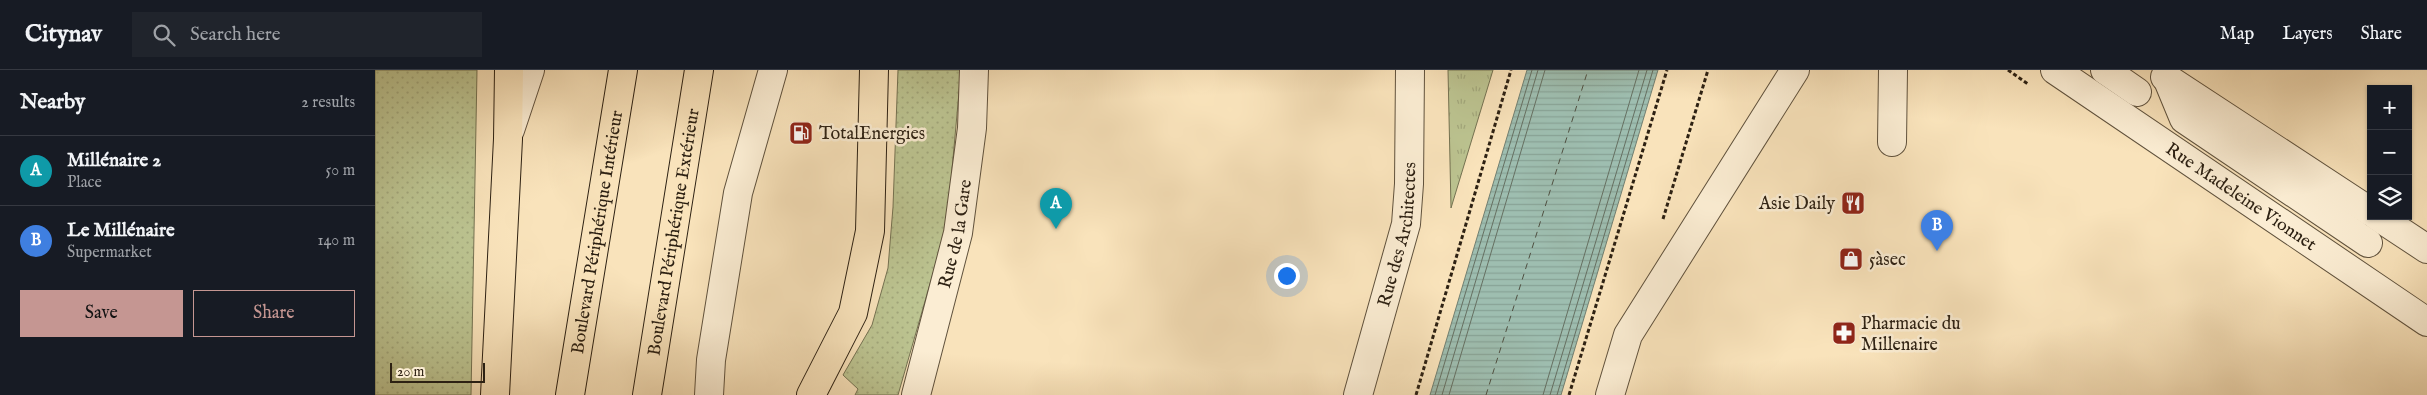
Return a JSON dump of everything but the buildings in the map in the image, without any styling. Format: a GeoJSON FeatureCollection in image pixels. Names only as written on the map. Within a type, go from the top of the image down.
{"type":"FeatureCollection","features":[{"type":"Feature","properties":{"kind":"highway"},"geometry":{"type":"LineString","coordinates":[[495,395],[508,139],[509,70]]}},
{"type":"Feature","properties":{"kind":"highway","name":"Boulevard Périphérique Intérieur"},"geometry":{"type":"LineString","coordinates":[[570,395],[623,70]]}},
{"type":"Feature","properties":{"kind":"highway","name":"Boulevard Périphérique Extérieur"},"geometry":{"type":"LineString","coordinates":[[647,395],[699,70]]}},
{"type":"Feature","properties":{"kind":"highway"},"geometry":{"type":"LineString","coordinates":[[811,395],[853,313],[870,231],[874,70]]}},
{"type":"Feature","properties":{"kind":"street"},"geometry":{"type":"LineString","coordinates":[[508,139],[530,70]]}},
{"type":"Feature","properties":{"kind":"street"},"geometry":{"type":"LineString","coordinates":[[709,395],[711,360],[738,193],[773,70]]}},
{"type":"Feature","properties":{"kind":"street","name":"Rue de la Gare"},"geometry":{"type":"LineString","coordinates":[[916,395],[958,233],[972,128],[975,70]]}},
{"type":"Feature","properties":{"kind":"street","name":"Rue des Architectes"},"geometry":{"type":"LineString","coordinates":[[1358,395],[1406,224],[1409,184],[1410,70]]}},
{"type":"Feature","properties":{"kind":"street"},"geometry":{"type":"LineString","coordinates":[[1610,395],[1628,335],[1795,70]]}},
{"type":"Feature","properties":{"kind":"street"},"geometry":{"type":"LineString","coordinates":[[1892,142],[1893,70]]}},
{"type":"Feature","properties":{"kind":"street","name":"Rue Madeleine Vionnet"},"geometry":{"type":"LineString","coordinates":[[2055,70],[2427,322]]}},
{"type":"Feature","properties":{"kind":"street"},"geometry":{"type":"LineString","coordinates":[[2105,70],[2137,92]]}},
{"type":"Feature","properties":{"kind":"street"},"geometry":{"type":"LineString","coordinates":[[2161,74],[2367,209]]}},
{"type":"Feature","properties":{"kind":"street"},"geometry":{"type":"LineString","coordinates":[[2161,74],[2184,119],[2368,243]]}},
{"type":"Feature","properties":{"kind":"street"},"geometry":{"type":"LineString","coordinates":[[2383,220],[2427,249]]}},
{"type":"Feature","properties":{"kind":"path"},"geometry":{"type":"LineString","coordinates":[[1416,395],[1511,70]]}},
{"type":"Feature","properties":{"kind":"path"},"geometry":{"type":"LineString","coordinates":[[1569,395],[1667,70]]}},
{"type":"Feature","properties":{"kind":"path"},"geometry":{"type":"LineString","coordinates":[[1662,221],[1708,70]]}},
{"type":"Feature","properties":{"kind":"green space"},"geometry":{"type":"Polygon","coordinates":[[[375,70],[477,70],[471,395],[375,395],[375,70]]]}},
{"type":"Feature","properties":{"kind":"green space"},"geometry":{"type":"Polygon","coordinates":[[[898,70],[961,70],[947,225],[898,395],[855,395],[858,389],[843,375],[872,325],[888,268],[893,207],[898,70]]]}},
{"type":"Feature","properties":{"kind":"green space"},"geometry":{"type":"Polygon","coordinates":[[[1448,70],[1493,70],[1451,208],[1448,70]]]}},
{"type":"Feature","properties":{"kind":"water"},"geometry":{"type":"Polygon","coordinates":[[[1527,70],[1658,70],[1561,395],[1430,395],[1527,70]]]}},
{"type":"Feature","properties":{"kind":"ferry route"},"geometry":{"type":"LineString","coordinates":[[1486,395],[1588,70]]}},
{"type":"Feature","properties":{"kind":"place","name":"TotalEnergies"},"geometry":{"type":"Point","coordinates":[801,133]}},
{"type":"Feature","properties":{"kind":"place","name":"Asie Daily"},"geometry":{"type":"Point","coordinates":[1853,203]}},
{"type":"Feature","properties":{"kind":"place","name":"Millénaire 2"},"geometry":{"type":"Point","coordinates":[1056,229]}},
{"type":"Feature","properties":{"kind":"place","name":"Le Millénaire"},"geometry":{"type":"Point","coordinates":[1937,251]}},
{"type":"Feature","properties":{"kind":"place","name":"5àsec"},"geometry":{"type":"Point","coordinates":[1851,259]}},
{"type":"Feature","properties":{"kind":"place","name":"Pharmacie du Millenaire"},"geometry":{"type":"Point","coordinates":[1844,333]}}]}
